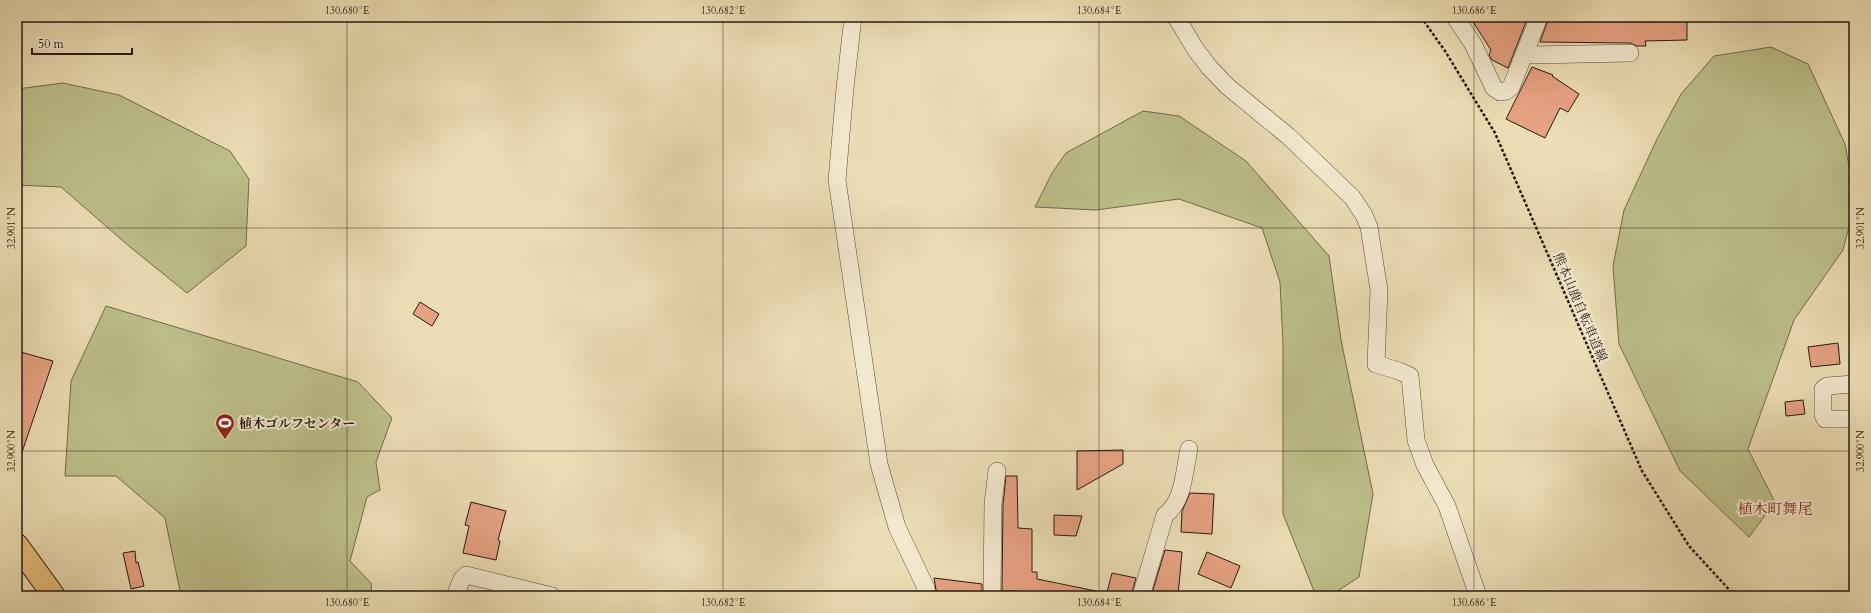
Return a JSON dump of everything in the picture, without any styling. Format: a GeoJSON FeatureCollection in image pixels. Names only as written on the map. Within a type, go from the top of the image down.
{"type":"FeatureCollection","features":[{"type":"Feature","properties":{"kind":"highway"},"geometry":{"type":"LineString","coordinates":[[17,545],[54,596]]}},
{"type":"Feature","properties":{"kind":"street"},"geometry":{"type":"LineString","coordinates":[[853,17],[837,180],[879,464],[897,527],[926,588],[927,596]]}},
{"type":"Feature","properties":{"kind":"street"},"geometry":{"type":"LineString","coordinates":[[1176,17],[1196,50],[1209,67],[1228,86],[1293,141],[1352,197],[1364,215],[1369,227],[1379,290],[1376,364],[1400,371],[1410,376],[1416,440],[1425,465],[1447,506],[1478,596]]}},
{"type":"Feature","properties":{"kind":"street"},"geometry":{"type":"LineString","coordinates":[[1455,17],[1473,44],[1494,88],[1500,92],[1506,91],[1511,87],[1539,17]]}},
{"type":"Feature","properties":{"kind":"street"},"geometry":{"type":"LineString","coordinates":[[1525,52],[1533,55],[1630,53]]}},
{"type":"Feature","properties":{"kind":"street"},"geometry":{"type":"LineString","coordinates":[[1854,384],[1827,386],[1823,389],[1823,415],[1825,419],[1854,419]]}},
{"type":"Feature","properties":{"kind":"street"},"geometry":{"type":"LineString","coordinates":[[1141,596],[1165,515],[1172,510],[1178,501],[1189,449]]}},
{"type":"Feature","properties":{"kind":"street"},"geometry":{"type":"LineString","coordinates":[[992,596],[992,504],[997,471]]}},
{"type":"Feature","properties":{"kind":"street"},"geometry":{"type":"LineString","coordinates":[[455,596],[462,578],[466,575],[552,596]]}},
{"type":"Feature","properties":{"kind":"path","name":"熊本山鹿自転車道線"},"geometry":{"type":"LineString","coordinates":[[1421,17],[1445,51],[1495,133],[1642,471],[1690,546],[1735,596]]}},
{"type":"Feature","properties":{"kind":"green space"},"geometry":{"type":"Polygon","coordinates":[[[1771,47],[1808,64],[1845,144],[1854,194],[1854,207],[1843,250],[1794,320],[1748,449],[1775,502],[1749,537],[1680,471],[1619,344],[1613,266],[1624,210],[1657,139],[1681,94],[1714,56],[1771,47]]]}},
{"type":"Feature","properties":{"kind":"green space"},"geometry":{"type":"Polygon","coordinates":[[[63,83],[119,95],[230,151],[249,179],[246,246],[187,293],[130,247],[61,187],[17,185],[17,89],[63,83]]]}},
{"type":"Feature","properties":{"kind":"green space"},"geometry":{"type":"Polygon","coordinates":[[[1143,111],[1179,116],[1246,161],[1329,256],[1341,340],[1373,494],[1359,577],[1330,596],[1316,596],[1283,514],[1283,345],[1280,282],[1262,228],[1179,199],[1096,210],[1035,207],[1052,173],[1066,153],[1143,111]]]}},
{"type":"Feature","properties":{"kind":"green space","name":"植木ゴルフセンター"},"geometry":{"type":"Polygon","coordinates":[[[106,306],[358,382],[392,418],[376,462],[380,490],[367,497],[350,561],[371,583],[372,596],[181,596],[165,518],[116,476],[65,476],[71,381],[106,306]]]}},
{"type":"Feature","properties":{"kind":"building"},"geometry":{"type":"Polygon","coordinates":[[[1470,17],[1508,17],[1526,22],[1508,68],[1492,60],[1489,55],[1491,50],[1470,17]]]}},
{"type":"Feature","properties":{"kind":"building"},"geometry":{"type":"Polygon","coordinates":[[[1549,17],[1614,19],[1614,21],[1644,19],[1644,22],[1687,21],[1687,40],[1645,41],[1646,46],[1637,46],[1630,43],[1540,42],[1549,17]]]}},
{"type":"Feature","properties":{"kind":"building"},"geometry":{"type":"Polygon","coordinates":[[[1532,67],[1553,75],[1552,76],[1579,94],[1568,112],[1560,108],[1545,138],[1506,119],[1532,67]]]}},
{"type":"Feature","properties":{"kind":"building"},"geometry":{"type":"Polygon","coordinates":[[[420,302],[439,314],[432,326],[413,314],[420,302]]]}},
{"type":"Feature","properties":{"kind":"building"},"geometry":{"type":"Polygon","coordinates":[[[1838,343],[1840,364],[1811,367],[1808,347],[1838,343]]]}},
{"type":"Feature","properties":{"kind":"building"},"geometry":{"type":"Polygon","coordinates":[[[17,351],[53,361],[19,461],[17,460],[17,351]]]}},
{"type":"Feature","properties":{"kind":"building"},"geometry":{"type":"Polygon","coordinates":[[[1803,400],[1805,414],[1786,416],[1785,402],[1803,400]]]}},
{"type":"Feature","properties":{"kind":"building"},"geometry":{"type":"Polygon","coordinates":[[[1123,450],[1123,464],[1077,490],[1077,451],[1123,450]]]}},
{"type":"Feature","properties":{"kind":"building"},"geometry":{"type":"Polygon","coordinates":[[[1006,476],[1017,476],[1018,528],[1032,529],[1032,572],[1037,572],[1037,579],[1096,591],[1096,596],[1048,596],[1049,592],[1002,591],[1003,505],[1006,476]]]}},
{"type":"Feature","properties":{"kind":"building"},"geometry":{"type":"Polygon","coordinates":[[[1190,493],[1214,494],[1212,534],[1181,532],[1182,511],[1190,493]]]}},
{"type":"Feature","properties":{"kind":"building"},"geometry":{"type":"Polygon","coordinates":[[[471,502],[506,511],[498,540],[500,541],[496,560],[463,553],[469,526],[465,525],[471,502]]]}},
{"type":"Feature","properties":{"kind":"building"},"geometry":{"type":"Polygon","coordinates":[[[1054,515],[1082,516],[1076,536],[1054,535],[1054,515]]]}},
{"type":"Feature","properties":{"kind":"building"},"geometry":{"type":"Polygon","coordinates":[[[1165,550],[1182,552],[1178,596],[1165,596],[1152,593],[1165,550]]]}},
{"type":"Feature","properties":{"kind":"building"},"geometry":{"type":"Polygon","coordinates":[[[135,551],[136,563],[138,562],[144,586],[131,589],[123,553],[135,551]]]}},
{"type":"Feature","properties":{"kind":"building"},"geometry":{"type":"Polygon","coordinates":[[[1207,552],[1240,566],[1231,588],[1198,574],[1207,552]]]}},
{"type":"Feature","properties":{"kind":"building"},"geometry":{"type":"Polygon","coordinates":[[[1112,573],[1136,578],[1131,596],[1106,596],[1112,573]]]}},
{"type":"Feature","properties":{"kind":"building"},"geometry":{"type":"Polygon","coordinates":[[[934,578],[982,584],[982,596],[937,596],[934,578]]]}},
{"type":"Feature","properties":{"kind":"place","name":"植木ゴルフセンター"},"geometry":{"type":"Point","coordinates":[225,440]}},
{"type":"Feature","properties":{"kind":"district","name":"植木町舞尾"},"geometry":{"type":"Point","coordinates":[1775,509]}}]}
